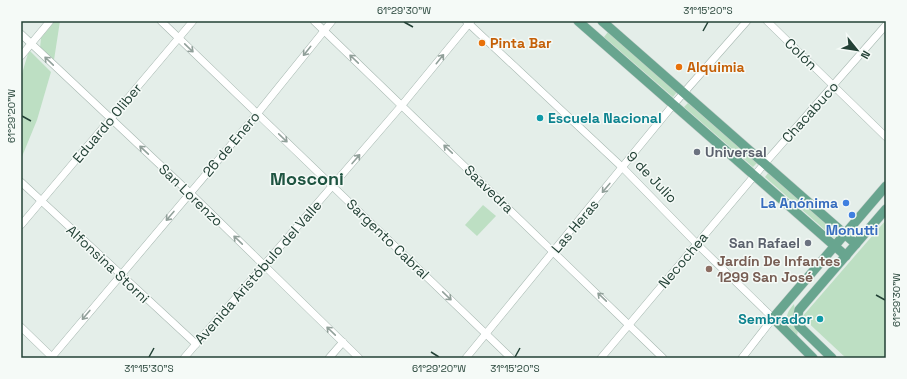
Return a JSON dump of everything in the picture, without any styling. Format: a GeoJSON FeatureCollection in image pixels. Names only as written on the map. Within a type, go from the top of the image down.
{"type":"FeatureCollection","features":[{"type":"Feature","properties":{"kind":"main road"},"geometry":{"type":"LineString","coordinates":[[578,21],[846,256]]}},
{"type":"Feature","properties":{"kind":"main road"},"geometry":{"type":"LineString","coordinates":[[595,36],[604,22],[856,244]]}},
{"type":"Feature","properties":{"kind":"main road"},"geometry":{"type":"LineString","coordinates":[[773,318],[886,186]]}},
{"type":"Feature","properties":{"kind":"main road"},"geometry":{"type":"LineString","coordinates":[[832,358],[799,326],[797,320],[798,310],[886,209]]}},
{"type":"Feature","properties":{"kind":"main road","name":"9 de Julio"},"geometry":{"type":"LineString","coordinates":[[773,318],[813,358]]}},
{"type":"Feature","properties":{"kind":"street"},"geometry":{"type":"LineString","coordinates":[[21,56],[50,21]]}},
{"type":"Feature","properties":{"kind":"street","name":"Sargento Cabral"},"geometry":{"type":"LineString","coordinates":[[161,21],[511,358]]}},
{"type":"Feature","properties":{"kind":"street","name":"Eduardo Oliber"},"geometry":{"type":"LineString","coordinates":[[21,226],[110,118],[193,21]]}},
{"type":"Feature","properties":{"kind":"street","name":"Saavedra"},"geometry":{"type":"LineString","coordinates":[[314,21],[630,324],[663,358]]}},
{"type":"Feature","properties":{"kind":"street","name":"26 de Enero"},"geometry":{"type":"LineString","coordinates":[[52,358],[120,275],[257,114],[332,21]]}},
{"type":"Feature","properties":{"kind":"street","name":"Las Heras"},"geometry":{"type":"LineString","coordinates":[[466,358],[673,105],[747,21]]}},
{"type":"Feature","properties":{"kind":"street","name":"Colón"},"geometry":{"type":"LineString","coordinates":[[767,21],[886,137]]}},
{"type":"Feature","properties":{"kind":"street","name":"Avenida Aristóbulo del Valle"},"geometry":{"type":"LineString","coordinates":[[184,358],[263,264],[402,105],[469,22]]}},
{"type":"Feature","properties":{"kind":"street","name":"9 de Julio"},"geometry":{"type":"LineString","coordinates":[[469,22],[623,168],[697,244],[773,318]]}},
{"type":"Feature","properties":{"kind":"street","name":"Chacabuco"},"geometry":{"type":"LineString","coordinates":[[765,163],[886,25]]}},
{"type":"Feature","properties":{"kind":"street","name":"San Lorenzo"},"geometry":{"type":"LineString","coordinates":[[21,34],[190,193],[359,358]]}},
{"type":"Feature","properties":{"kind":"street","name":"Necochea"},"geometry":{"type":"LineString","coordinates":[[601,358],[756,176],[765,163]]}},
{"type":"Feature","properties":{"kind":"street","name":"Alfonsina Storni"},"geometry":{"type":"LineString","coordinates":[[21,182],[196,344]]}},
{"type":"Feature","properties":{"kind":"street"},"geometry":{"type":"LineString","coordinates":[[742,358],[773,318]]}},
{"type":"Feature","properties":{"kind":"street"},"geometry":{"type":"LineString","coordinates":[[21,327],[52,358]]}},
{"type":"Feature","properties":{"kind":"street"},"geometry":{"type":"LineString","coordinates":[[329,358],[343,342]]}},
{"type":"Feature","properties":{"kind":"green space"},"geometry":{"type":"Polygon","coordinates":[[[55,21],[60,21],[54,60],[40,48],[41,38],[55,21]]]}},
{"type":"Feature","properties":{"kind":"green space"},"geometry":{"type":"Polygon","coordinates":[[[608,32],[677,92],[673,97],[604,37],[608,32]]]}},
{"type":"Feature","properties":{"kind":"green space"},"geometry":{"type":"Polygon","coordinates":[[[29,50],[51,72],[37,120],[21,159],[21,77],[29,50]]]}},
{"type":"Feature","properties":{"kind":"green space"},"geometry":{"type":"Polygon","coordinates":[[[688,103],[757,163],[753,167],[684,107],[688,103]]]}},
{"type":"Feature","properties":{"kind":"green space"},"geometry":{"type":"Polygon","coordinates":[[[769,172],[838,234],[834,238],[765,177],[769,172]]]}},
{"type":"Feature","properties":{"kind":"green space"},"geometry":{"type":"Polygon","coordinates":[[[483,205],[496,216],[477,236],[465,225],[483,205]]]}},
{"type":"Feature","properties":{"kind":"green space"},"geometry":{"type":"Polygon","coordinates":[[[886,220],[886,358],[846,358],[802,317],[886,220]]]}},
{"type":"Feature","properties":{"kind":"green space"},"geometry":{"type":"Polygon","coordinates":[[[794,304],[798,330],[797,336],[790,328],[787,321],[788,313],[794,304]]]}},
{"type":"Feature","properties":{"kind":"place","name":"Pinta Bar"},"geometry":{"type":"Point","coordinates":[482,43]}},
{"type":"Feature","properties":{"kind":"place","name":"Alquimia"},"geometry":{"type":"Point","coordinates":[679,67]}},
{"type":"Feature","properties":{"kind":"place","name":"Escuela Nacional"},"geometry":{"type":"Point","coordinates":[540,118]}},
{"type":"Feature","properties":{"kind":"place","name":"Universal"},"geometry":{"type":"Point","coordinates":[697,152]}},
{"type":"Feature","properties":{"kind":"place","name":"La Anónima"},"geometry":{"type":"Point","coordinates":[846,203]}},
{"type":"Feature","properties":{"kind":"place","name":"Monutti"},"geometry":{"type":"Point","coordinates":[852,215]}},
{"type":"Feature","properties":{"kind":"place","name":"San Rafael"},"geometry":{"type":"Point","coordinates":[808,243]}},
{"type":"Feature","properties":{"kind":"place","name":"Jardín De Infantes 1299 San José"},"geometry":{"type":"Point","coordinates":[709,269]}},
{"type":"Feature","properties":{"kind":"place","name":"Sembrador"},"geometry":{"type":"Point","coordinates":[820,319]}},
{"type":"Feature","properties":{"kind":"district","name":"Mosconi"},"geometry":{"type":"Point","coordinates":[307,178]}}]}
